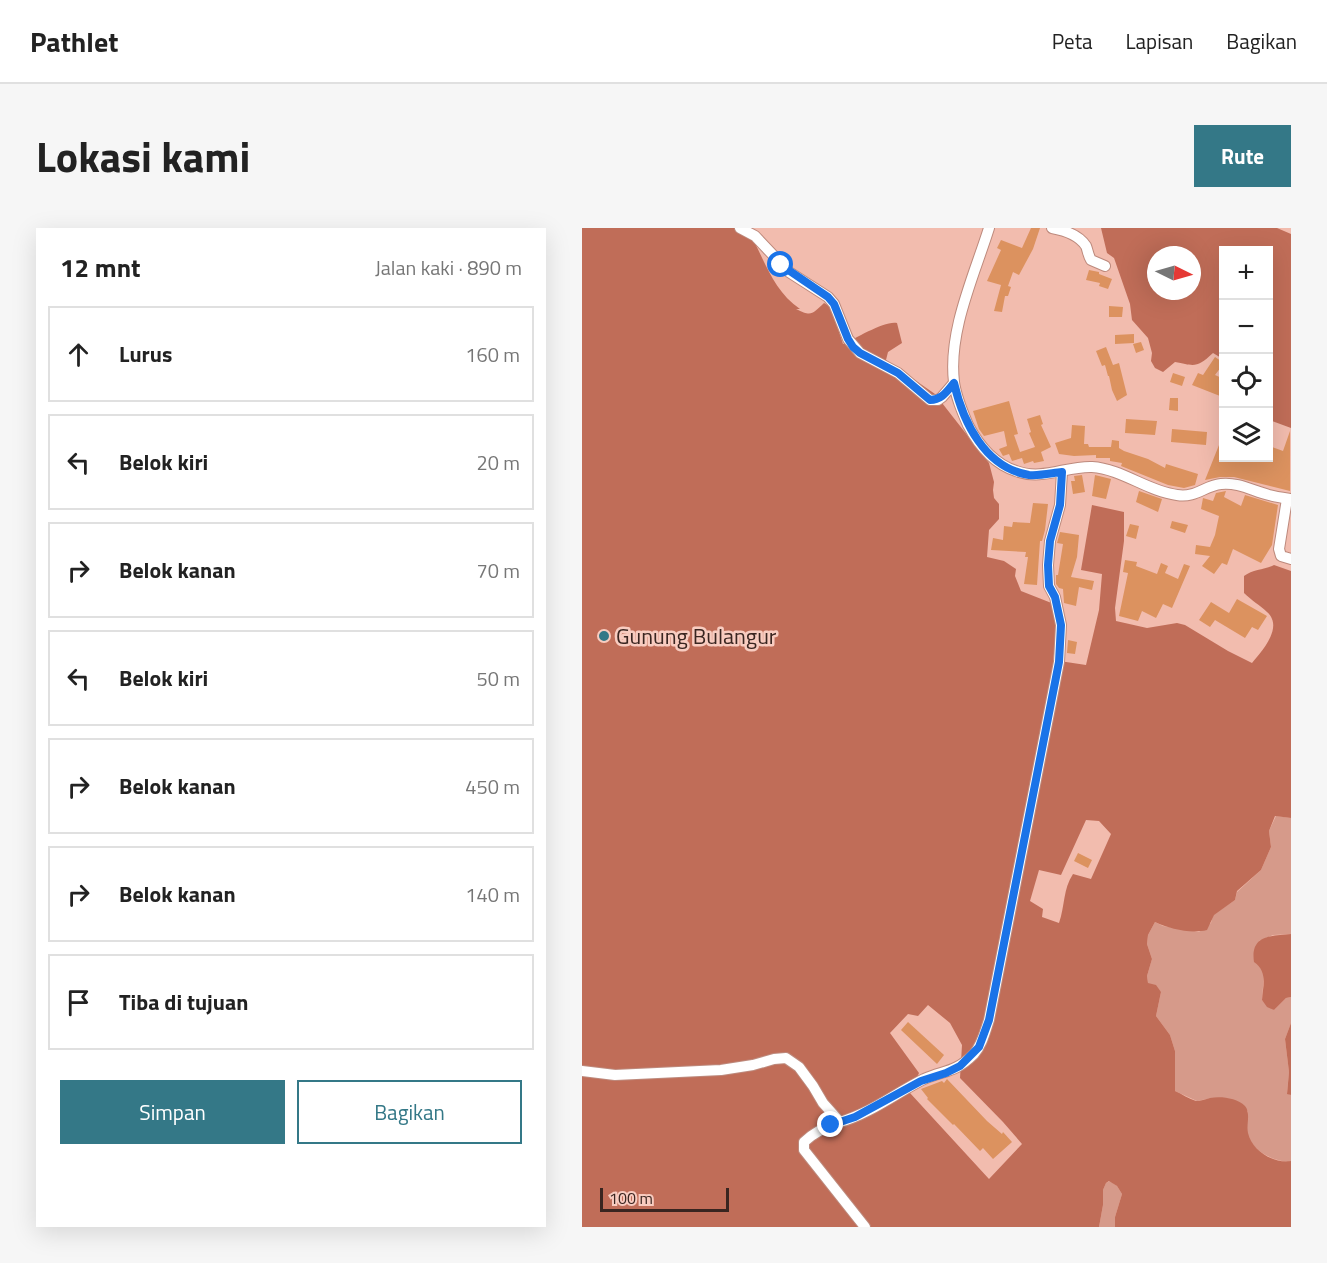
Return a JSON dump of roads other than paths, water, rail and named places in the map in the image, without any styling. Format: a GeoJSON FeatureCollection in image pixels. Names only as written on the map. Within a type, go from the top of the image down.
{"type":"FeatureCollection","features":[{"type":"Feature","properties":{"kind":"street"},"geometry":{"type":"LineString","coordinates":[[740,228],[755,236],[789,272],[828,297],[834,304],[848,339],[860,353],[898,373],[930,400],[938,400],[954,383]]}},
{"type":"Feature","properties":{"kind":"street"},"geometry":{"type":"LineString","coordinates":[[989,228],[959,319],[953,366],[957,398],[973,434],[993,459],[1016,471],[1031,475],[1062,472],[1080,467],[1105,469],[1147,487],[1179,495],[1192,495],[1213,486],[1226,484],[1244,486],[1289,499],[1279,549],[1281,556],[1291,559]]}},
{"type":"Feature","properties":{"kind":"street"},"geometry":{"type":"LineString","coordinates":[[1052,228],[1073,236],[1085,245],[1091,260],[1105,266]]}},
{"type":"Feature","properties":{"kind":"street"},"geometry":{"type":"LineString","coordinates":[[865,1227],[804,1150],[804,1142],[831,1125],[855,1117],[921,1081],[952,1071],[974,1054],[983,1040],[989,1020],[1059,662],[1061,625],[1055,597],[1049,586],[1048,565],[1050,541],[1060,505],[1062,472]]}},
{"type":"Feature","properties":{"kind":"street"},"geometry":{"type":"LineString","coordinates":[[582,1071],[615,1075],[721,1070],[786,1058],[799,1067],[823,1103],[840,1122]]}},
{"type":"Feature","properties":{"kind":"place","name":"Gunung Bulangur"},"geometry":{"type":"Point","coordinates":[604,636]}}]}
